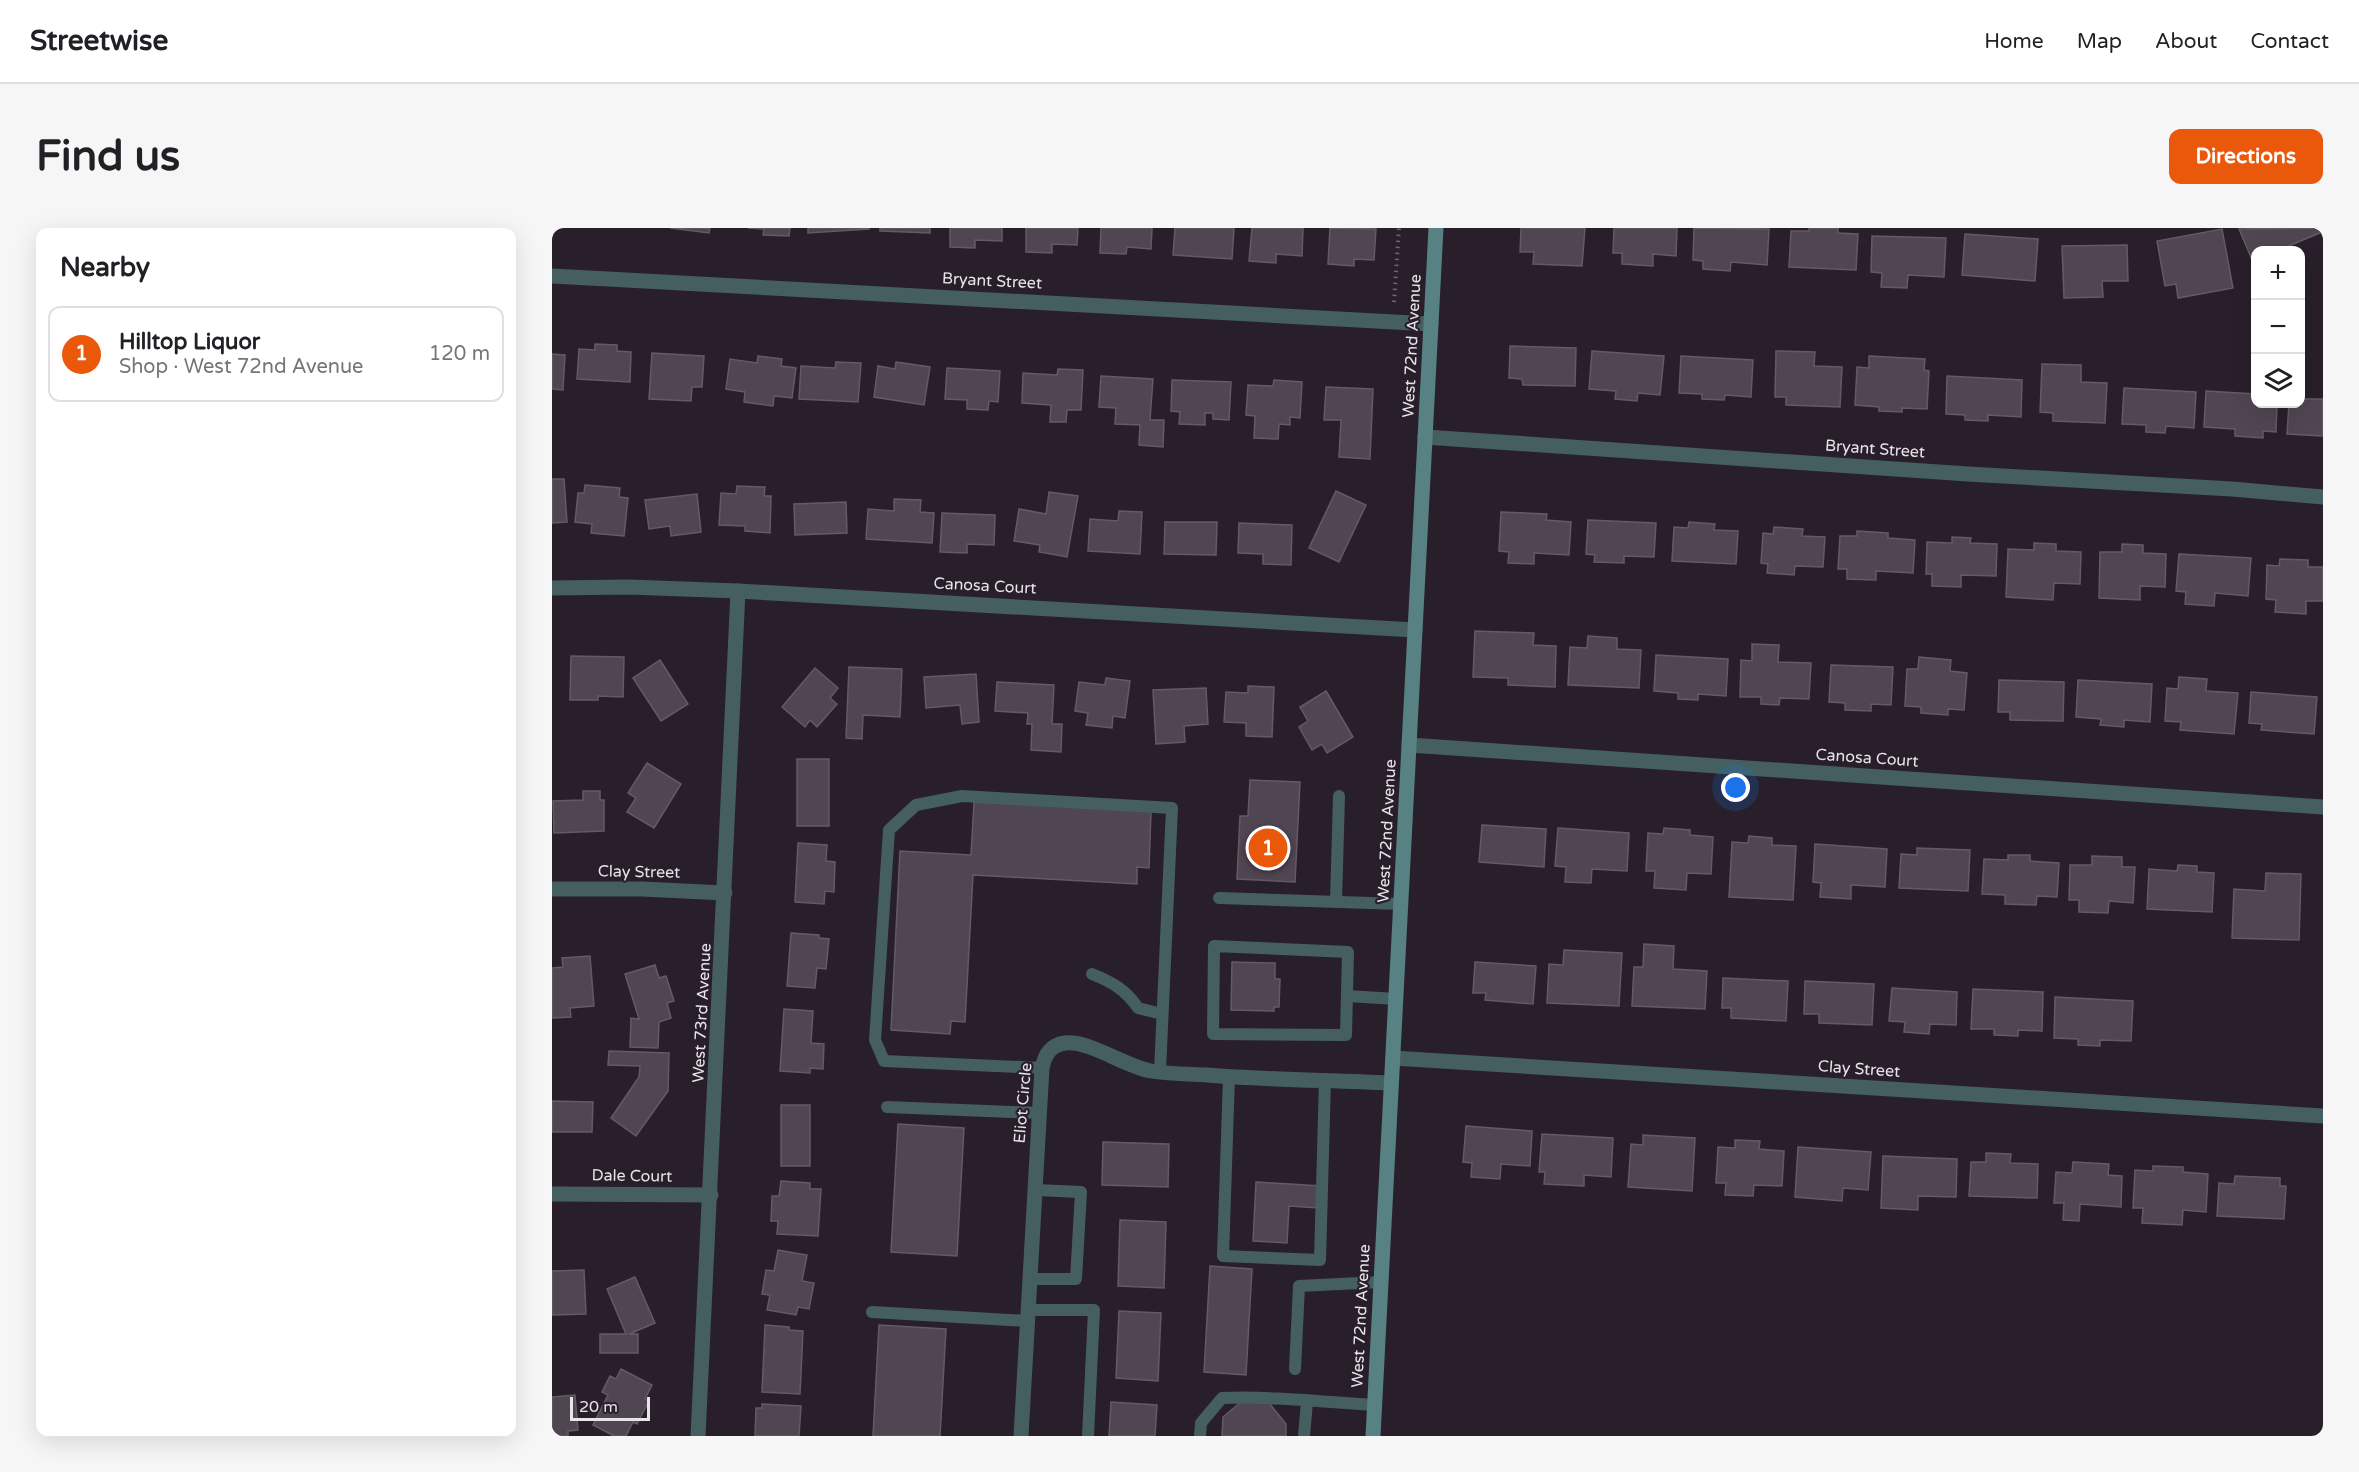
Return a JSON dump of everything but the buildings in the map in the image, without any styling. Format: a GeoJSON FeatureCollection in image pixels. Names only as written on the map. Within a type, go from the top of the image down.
{"type":"FeatureCollection","features":[{"type":"Feature","properties":{"kind":"main road","name":"West 72nd Avenue"},"geometry":{"type":"LineString","coordinates":[[1373,1436],[1436,228]]}},
{"type":"Feature","properties":{"kind":"street","name":"Bryant Street"},"geometry":{"type":"LineString","coordinates":[[552,276],[1431,324]]}},
{"type":"Feature","properties":{"kind":"street","name":"Bryant Street"},"geometry":{"type":"LineString","coordinates":[[1425,436],[1968,474],[2232,489],[2323,497]]}},
{"type":"Feature","properties":{"kind":"street","name":"Canosa Court"},"geometry":{"type":"LineString","coordinates":[[552,588],[629,587],[738,591],[1415,630]]}},
{"type":"Feature","properties":{"kind":"street","name":"West 73rd Avenue"},"geometry":{"type":"LineString","coordinates":[[698,1436],[738,591]]}},
{"type":"Feature","properties":{"kind":"street","name":"Canosa Court"},"geometry":{"type":"LineString","coordinates":[[1409,745],[2323,807]]}},
{"type":"Feature","properties":{"kind":"street","name":"Clay Street"},"geometry":{"type":"LineString","coordinates":[[552,890],[642,889],[725,893]]}},
{"type":"Feature","properties":{"kind":"street","name":"Eliot Circle"},"geometry":{"type":"LineString","coordinates":[[1021,1436],[1042,1068],[1050,1050],[1058,1045],[1075,1043],[1088,1046],[1126,1064],[1160,1071],[1229,1077],[1390,1083]]}},
{"type":"Feature","properties":{"kind":"street","name":"Clay Street"},"geometry":{"type":"LineString","coordinates":[[1393,1058],[2323,1116]]}},
{"type":"Feature","properties":{"kind":"street","name":"Dale Court"},"geometry":{"type":"LineString","coordinates":[[552,1194],[711,1195]]}},
{"type":"Feature","properties":{"kind":"lane"},"geometry":{"type":"LineString","coordinates":[[1042,1068],[884,1061],[874,1040],[890,830],[916,806],[962,796],[1172,808],[1160,1071]]}},
{"type":"Feature","properties":{"kind":"lane"},"geometry":{"type":"LineString","coordinates":[[1336,902],[1339,796]]}},
{"type":"Feature","properties":{"kind":"lane"},"geometry":{"type":"LineString","coordinates":[[1219,898],[1401,904]]}},
{"type":"Feature","properties":{"kind":"lane"},"geometry":{"type":"LineString","coordinates":[[1214,946],[1347,952],[1348,996],[1346,1035],[1212,1034],[1214,946]]}},
{"type":"Feature","properties":{"kind":"lane"},"geometry":{"type":"LineString","coordinates":[[1092,974],[1114,983],[1129,995],[1138,1008],[1162,1014]]}},
{"type":"Feature","properties":{"kind":"lane"},"geometry":{"type":"LineString","coordinates":[[1348,996],[1396,999]]}},
{"type":"Feature","properties":{"kind":"lane"},"geometry":{"type":"LineString","coordinates":[[1229,1077],[1223,1256],[1320,1260],[1325,1080]]}},
{"type":"Feature","properties":{"kind":"lane"},"geometry":{"type":"LineString","coordinates":[[886,1107],[1040,1113]]}},
{"type":"Feature","properties":{"kind":"lane"},"geometry":{"type":"LineString","coordinates":[[1030,1279],[1076,1279],[1081,1192],[1035,1190]]}},
{"type":"Feature","properties":{"kind":"lane"},"geometry":{"type":"LineString","coordinates":[[1295,1369],[1299,1286],[1380,1282]]}},
{"type":"Feature","properties":{"kind":"lane"},"geometry":{"type":"LineString","coordinates":[[872,1312],[1028,1316],[1094,1310],[1088,1436]]}},
{"type":"Feature","properties":{"kind":"lane"},"geometry":{"type":"LineString","coordinates":[[1200,1436],[1202,1423],[1222,1398],[1260,1396],[1307,1402],[1374,1404]]}},
{"type":"Feature","properties":{"kind":"lane"},"geometry":{"type":"LineString","coordinates":[[1304,1436],[1307,1402]]}},
{"type":"Feature","properties":{"kind":"path"},"geometry":{"type":"LineString","coordinates":[[1393,322],[1399,228]]}},
{"type":"Feature","properties":{"kind":"place","name":"Hilltop Liquor"},"geometry":{"type":"Point","coordinates":[1268,848]}}]}
